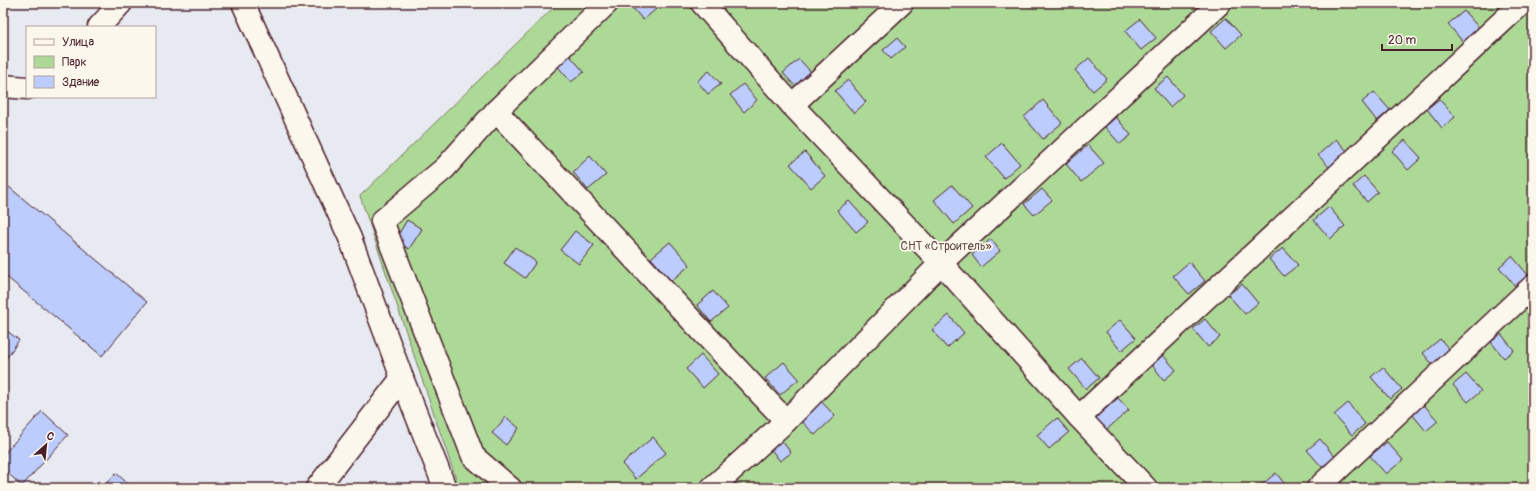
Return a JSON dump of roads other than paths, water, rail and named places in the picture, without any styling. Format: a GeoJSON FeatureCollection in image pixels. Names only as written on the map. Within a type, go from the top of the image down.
{"type":"FeatureCollection","features":[{"type":"Feature","properties":{"kind":"street"},"geometry":{"type":"LineString","coordinates":[[100,26],[121,3]]}},
{"type":"Feature","properties":{"kind":"street"},"geometry":{"type":"LineString","coordinates":[[243,3],[350,238],[445,488]]}},
{"type":"Feature","properties":{"kind":"street"},"geometry":{"type":"LineString","coordinates":[[510,488],[473,456],[382,221],[445,168],[496,111],[607,3]]}},
{"type":"Feature","properties":{"kind":"street"},"geometry":{"type":"LineString","coordinates":[[702,3],[792,105],[941,263],[1079,417],[1146,488]]}},
{"type":"Feature","properties":{"kind":"street"},"geometry":{"type":"LineString","coordinates":[[792,105],[902,3]]}},
{"type":"Feature","properties":{"kind":"street"},"geometry":{"type":"LineString","coordinates":[[712,488],[786,421],[941,263],[1220,3]]}},
{"type":"Feature","properties":{"kind":"street"},"geometry":{"type":"LineString","coordinates":[[1079,417],[1522,3]]}},
{"type":"Feature","properties":{"kind":"street"},"geometry":{"type":"LineString","coordinates":[[3,86],[26,88]]}},
{"type":"Feature","properties":{"kind":"street"},"geometry":{"type":"LineString","coordinates":[[496,111],[786,421]]}},
{"type":"Feature","properties":{"kind":"street"},"geometry":{"type":"LineString","coordinates":[[1318,488],[1533,286]]}},
{"type":"Feature","properties":{"kind":"street"},"geometry":{"type":"LineString","coordinates":[[317,488],[402,378]]}},
{"type":"Feature","properties":{"kind":"park label","name":"СНТ «Строитель»"},"geometry":{"type":"Point","coordinates":[946,246]}}]}
